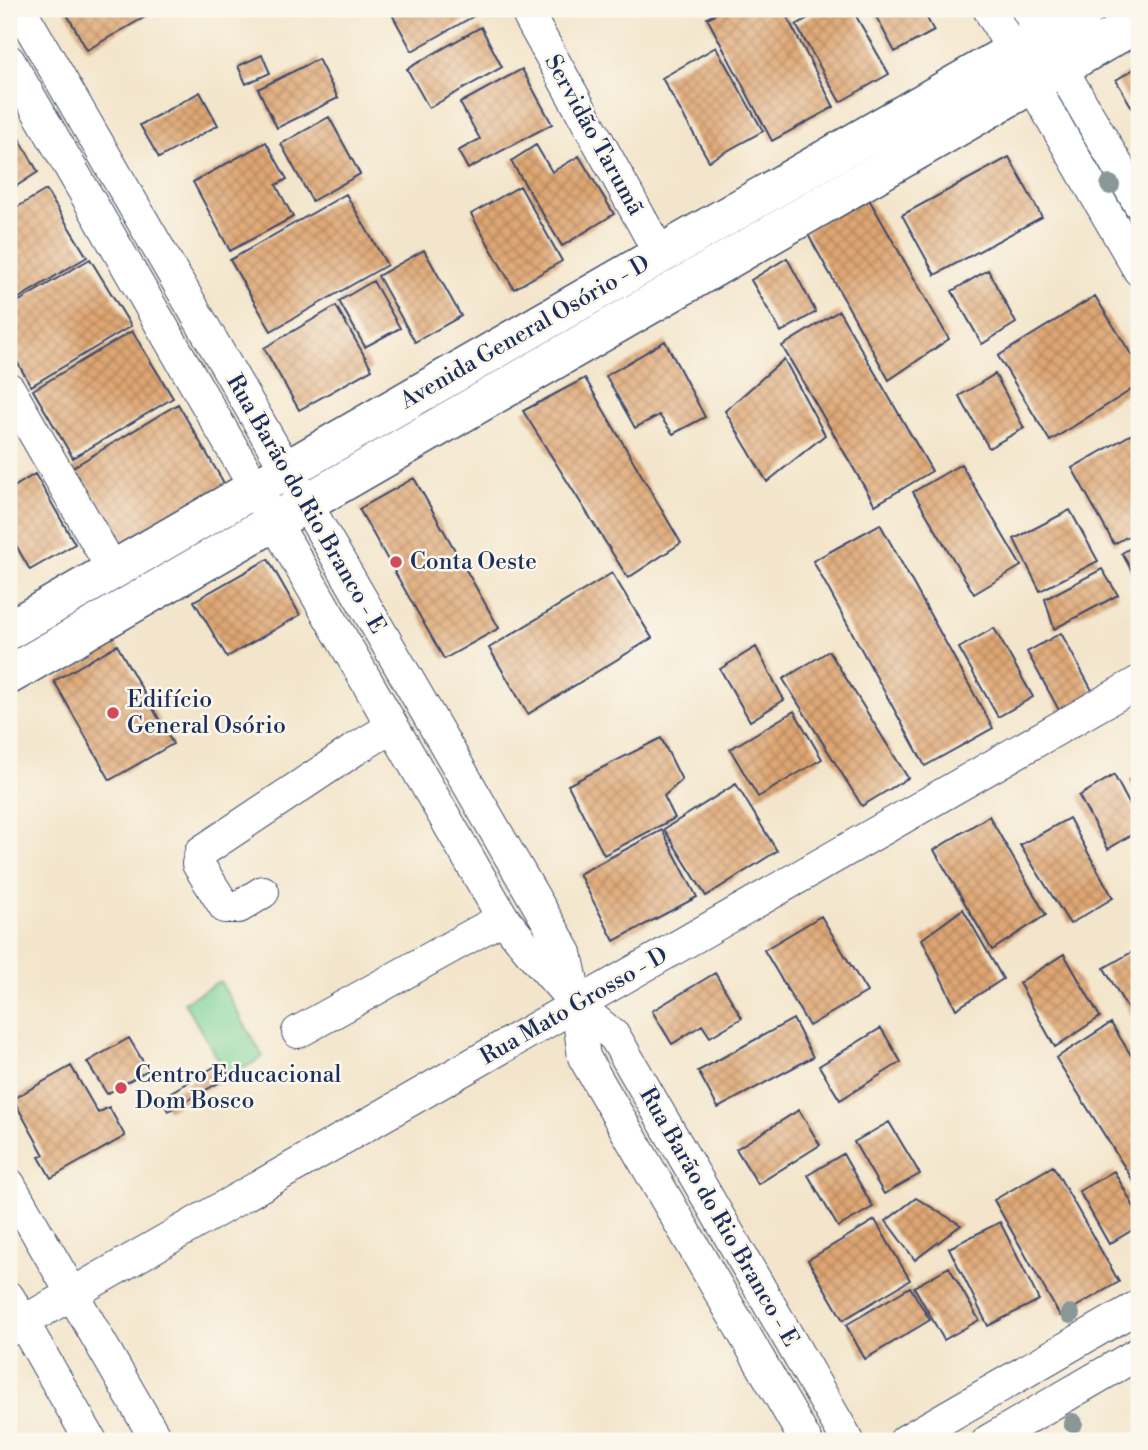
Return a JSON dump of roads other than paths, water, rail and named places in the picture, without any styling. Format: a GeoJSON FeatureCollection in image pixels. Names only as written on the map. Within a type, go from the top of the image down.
{"type":"FeatureCollection","features":[{"type":"Feature","properties":{"kind":"main road","name":"Avenida General Osório - D"},"geometry":{"type":"LineString","coordinates":[[9,630],[660,254],[1028,31],[1086,9]]}},
{"type":"Feature","properties":{"kind":"main road","name":"Avenida General Osório - D"},"geometry":{"type":"LineString","coordinates":[[9,675],[1139,22]]}},
{"type":"Feature","properties":{"kind":"street","name":"Rua Barão do Rio Branco - E"},"geometry":{"type":"LineString","coordinates":[[20,9],[290,512],[461,770],[566,953],[584,1057],[806,1441]]}},
{"type":"Feature","properties":{"kind":"street"},"geometry":{"type":"LineString","coordinates":[[989,9],[1028,31],[1139,270]]}},
{"type":"Feature","properties":{"kind":"street","name":"Servidão Tarumã"},"geometry":{"type":"LineString","coordinates":[[529,16],[660,254]]}},
{"type":"Feature","properties":{"kind":"street","name":"Rua Barão do Rio Branco - E"},"geometry":{"type":"LineString","coordinates":[[9,61],[271,479]]}},
{"type":"Feature","properties":{"kind":"street"},"geometry":{"type":"LineString","coordinates":[[1047,76],[1139,203]]}},
{"type":"Feature","properties":{"kind":"street"},"geometry":{"type":"LineString","coordinates":[[9,389],[113,570]]}},
{"type":"Feature","properties":{"kind":"street","name":"Rua Barão do Rio Branco - E"},"geometry":{"type":"LineString","coordinates":[[290,512],[392,727],[503,918],[576,1005],[615,1037],[848,1441]]}},
{"type":"Feature","properties":{"kind":"street","name":"Rua Mato Grosso - D"},"geometry":{"type":"LineString","coordinates":[[13,1317],[72,1294],[1139,682]]}},
{"type":"Feature","properties":{"kind":"street"},"geometry":{"type":"LineString","coordinates":[[263,892],[239,907],[225,907],[198,864],[201,852],[392,727]]}},
{"type":"Feature","properties":{"kind":"street"},"geometry":{"type":"LineString","coordinates":[[429,789],[461,770]]}},
{"type":"Feature","properties":{"kind":"street"},"geometry":{"type":"LineString","coordinates":[[298,1032],[503,918]]}},
{"type":"Feature","properties":{"kind":"street"},"geometry":{"type":"LineString","coordinates":[[9,1184],[157,1441]]}},
{"type":"Feature","properties":{"kind":"street"},"geometry":{"type":"LineString","coordinates":[[703,1263],[734,1244]]}},
{"type":"Feature","properties":{"kind":"street"},"geometry":{"type":"LineString","coordinates":[[905,1441],[1139,1307]]}},
{"type":"Feature","properties":{"kind":"street"},"geometry":{"type":"LineString","coordinates":[[13,1317],[91,1441]]}},
{"type":"Feature","properties":{"kind":"street"},"geometry":{"type":"LineString","coordinates":[[988,1441],[1139,1353]]}},
{"type":"Feature","properties":{"kind":"street"},"geometry":{"type":"LineString","coordinates":[[1023,1373],[1044,1409]]}},
{"type":"Feature","properties":{"kind":"place","name":"Conta Oeste"},"geometry":{"type":"Point","coordinates":[396,562]}},
{"type":"Feature","properties":{"kind":"place","name":"Edifício General Osório"},"geometry":{"type":"Point","coordinates":[113,713]}},
{"type":"Feature","properties":{"kind":"place","name":"Centro Educacional Dom Bosco"},"geometry":{"type":"Point","coordinates":[121,1088]}}]}
